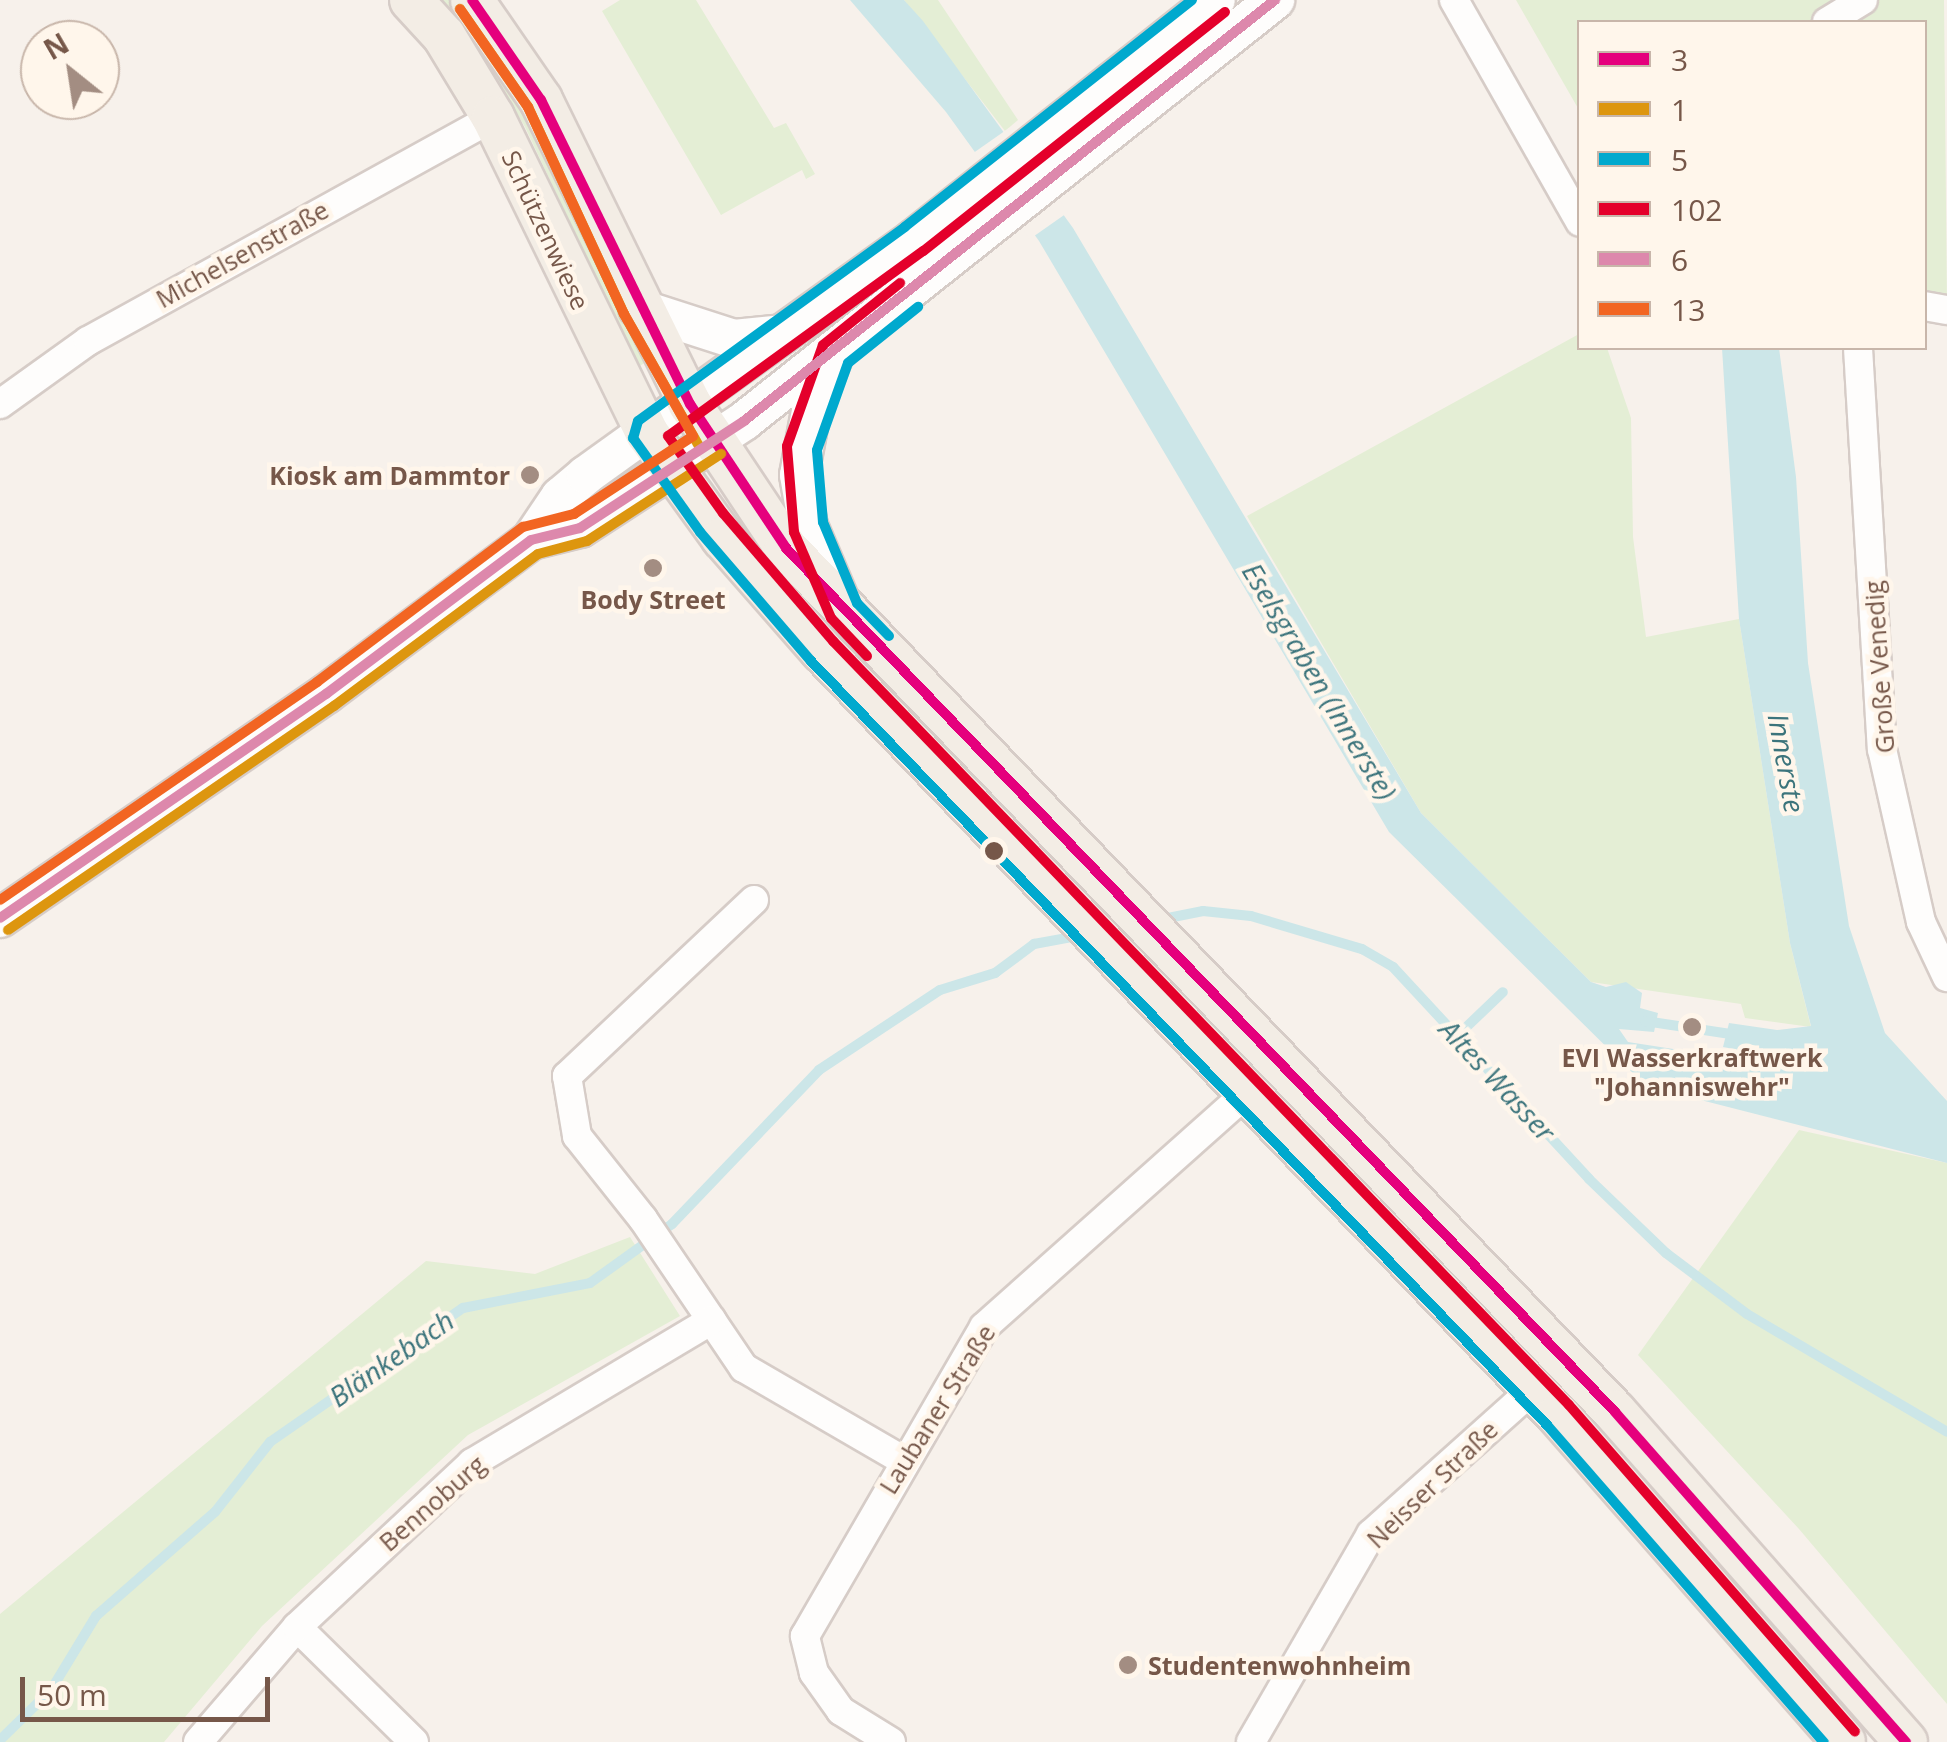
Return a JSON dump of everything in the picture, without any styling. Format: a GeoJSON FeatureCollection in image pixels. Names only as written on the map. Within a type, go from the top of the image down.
{"type":"FeatureCollection","features":[{"type":"Feature","properties":{"kind":"main road","name":"Schützenwiese"},"geometry":{"type":"LineString","coordinates":[[411,0],[444,36],[493,117],[659,450],[822,652],[1534,1389],[1688,1557],[1844,1742]]}},
{"type":"Feature","properties":{"kind":"main road","name":"Schützenwiese"},"geometry":{"type":"LineString","coordinates":[[472,0],[542,100],[638,308],[690,404],[786,548],[1616,1412],[1906,1742]]}},
{"type":"Feature","properties":{"kind":"street"},"geometry":{"type":"LineString","coordinates":[[0,918],[326,694],[531,540],[580,528],[659,450],[690,404],[956,206],[1216,0]]}},
{"type":"Feature","properties":{"kind":"street"},"geometry":{"type":"LineString","coordinates":[[659,450],[713,440],[835,354],[1275,0]]}},
{"type":"Feature","properties":{"kind":"street"},"geometry":{"type":"LineString","coordinates":[[1454,0],[1577,217]]}},
{"type":"Feature","properties":{"kind":"street"},"geometry":{"type":"LineString","coordinates":[[1831,20],[1863,0]]}},
{"type":"Feature","properties":{"kind":"street","name":"Michelsenstraße"},"geometry":{"type":"LineString","coordinates":[[0,404],[88,341],[493,117]]}},
{"type":"Feature","properties":{"kind":"street"},"geometry":{"type":"LineString","coordinates":[[638,308],[749,342],[790,332]]}},
{"type":"Feature","properties":{"kind":"street","name":"Große Venedig"},"geometry":{"type":"LineString","coordinates":[[1858,350],[1882,749],[1921,922],[1947,977]]}},
{"type":"Feature","properties":{"kind":"street"},"geometry":{"type":"LineString","coordinates":[[835,354],[811,411],[800,474],[808,526],[844,611]]}},
{"type":"Feature","properties":{"kind":"street"},"geometry":{"type":"LineString","coordinates":[[754,900],[566,1076],[576,1136],[643,1219],[744,1368],[903,1460]]}},
{"type":"Feature","properties":{"kind":"street","name":"Laubaner Straße"},"geometry":{"type":"LineString","coordinates":[[879,1739],[841,1711],[814,1672],[805,1636],[903,1460],[984,1327],[1248,1091]]}},
{"type":"Feature","properties":{"kind":"street","name":"Bennoburg"},"geometry":{"type":"LineString","coordinates":[[198,1742],[297,1626],[472,1463],[712,1320]]}},
{"type":"Feature","properties":{"kind":"street","name":"Neisser Straße"},"geometry":{"type":"LineString","coordinates":[[1251,1742],[1372,1534],[1534,1389]]}},
{"type":"Feature","properties":{"kind":"street"},"geometry":{"type":"LineString","coordinates":[[297,1626],[414,1742]]}},
{"type":"Feature","properties":{"kind":"green space"},"geometry":{"type":"Polygon","coordinates":[[[437,0],[449,0],[489,45],[533,123],[646,362],[638,367],[525,127],[480,51],[437,0]]]}},
{"type":"Feature","properties":{"kind":"green space"},"geometry":{"type":"Polygon","coordinates":[[[620,0],[696,0],[774,128],[786,123],[815,174],[806,179],[802,170],[721,215],[602,11],[620,0]]]}},
{"type":"Feature","properties":{"kind":"green space"},"geometry":{"type":"Polygon","coordinates":[[[904,0],[938,0],[1018,120],[1005,131],[904,0]]]}},
{"type":"Feature","properties":{"kind":"green space"},"geometry":{"type":"Polygon","coordinates":[[[1516,0],[1944,0],[1947,306],[1927,303],[1927,20],[1577,20],[1577,107],[1516,0]]]}},
{"type":"Feature","properties":{"kind":"green space"},"geometry":{"type":"Polygon","coordinates":[[[1577,335],[1577,350],[1608,350],[1631,418],[1633,537],[1646,637],[1739,619],[1790,943],[1811,1027],[1745,1018],[1741,1004],[1591,982],[1421,813],[1247,516],[1577,335]]]}},
{"type":"Feature","properties":{"kind":"green space"},"geometry":{"type":"Polygon","coordinates":[[[1799,1130],[1947,1163],[1947,1704],[1799,1529],[1638,1355],[1799,1130]]]}},
{"type":"Feature","properties":{"kind":"green space"},"geometry":{"type":"Polygon","coordinates":[[[630,1237],[680,1316],[468,1435],[262,1626],[164,1742],[0,1742],[0,1614],[426,1261],[535,1274],[630,1237]]]}},
{"type":"Feature","properties":{"kind":"water","name":"Innerste"},"geometry":{"type":"Polygon","coordinates":[[[850,0],[904,0],[923,21],[1073,228],[1421,813],[1591,982],[1606,987],[1626,982],[1642,993],[1640,1008],[1658,1013],[1654,1032],[1619,1029],[1628,1042],[1823,1072],[1822,1065],[1723,1047],[1729,1023],[1777,1030],[1811,1026],[1790,943],[1739,619],[1722,350],[1779,350],[1796,477],[1808,663],[1849,926],[1885,1033],[1947,1101],[1947,1163],[1646,1086],[1389,832],[1039,241],[946,112],[850,0]]]}},
{"type":"Feature","properties":{"kind":"pier"},"geometry":{"type":"Polygon","coordinates":[[[1009,128],[1068,212],[1030,239],[970,155],[1009,128]]]}},
{"type":"Feature","properties":{"kind":"waterway","name":"Altes Wasser"},"geometry":{"type":"LineString","coordinates":[[1158,920],[1203,911],[1251,916],[1362,949],[1393,967],[1589,1179],[1666,1253],[1747,1314],[1947,1432]]}},
{"type":"Feature","properties":{"kind":"waterway","name":"Blänkebach"},"geometry":{"type":"LineString","coordinates":[[0,1740],[51,1690],[96,1616],[215,1512],[270,1442],[463,1308],[590,1283],[672,1224],[819,1070],[940,990],[995,973],[1034,944],[1078,936]]}},
{"type":"Feature","properties":{"kind":"waterway"},"geometry":{"type":"LineString","coordinates":[[1458,1035],[1503,992]]}},
{"type":"Feature","properties":{"kind":"waterway","name":"Eselsgraben (Innerste)"},"geometry":{"type":"LineString","coordinates":[[1645,1021],[1737,1035]]}},
{"type":"Feature","properties":{"kind":"transit line","name":"3"},"geometry":{"type":"LineString","coordinates":[[472,0],[541,100],[690,404],[786,548],[1615,1412],[1906,1742]]}},
{"type":"Feature","properties":{"kind":"transit line","name":"5"},"geometry":{"type":"LineString","coordinates":[[1192,0],[905,227],[638,421],[633,438],[700,532],[811,661],[1547,1425],[1824,1742]]}},
{"type":"Feature","properties":{"kind":"transit line","name":"6"},"geometry":{"type":"LineString","coordinates":[[0,918],[326,694],[531,540],[580,528],[744,421],[1275,0]]}},
{"type":"Feature","properties":{"kind":"transit line","name":"1"},"geometry":{"type":"LineString","coordinates":[[460,9],[528,107],[624,314],[700,448]]}},
{"type":"Feature","properties":{"kind":"transit line","name":"13"},"geometry":{"type":"LineString","coordinates":[[0,900],[317,682],[523,527],[574,514],[693,436],[624,314],[528,107],[460,9]]}},
{"type":"Feature","properties":{"kind":"transit line","name":"102"},"geometry":{"type":"LineString","coordinates":[[1225,12],[923,251],[668,436],[723,513],[833,641],[1569,1405],[1855,1732]]}},
{"type":"Feature","properties":{"kind":"transit line","name":"102"},"geometry":{"type":"LineString","coordinates":[[867,656],[831,618],[794,532],[787,446],[823,345],[900,283]]}},
{"type":"Feature","properties":{"kind":"transit line","name":"5"},"geometry":{"type":"LineString","coordinates":[[889,636],[857,603],[823,522],[817,450],[848,363],[918,307]]}},
{"type":"Feature","properties":{"kind":"transit line","name":"1"},"geometry":{"type":"LineString","coordinates":[[8,930],[334,706],[538,554],[587,541],[721,454]]}},
{"type":"Feature","properties":{"kind":"place","name":"Kiosk am Dammtor"},"geometry":{"type":"Point","coordinates":[530,475]}},
{"type":"Feature","properties":{"kind":"place","name":"Body Street"},"geometry":{"type":"Point","coordinates":[653,568]}},
{"type":"Feature","properties":{"kind":"place","name":"EVI Wasserkraftwerk \"Johanniswehr\""},"geometry":{"type":"Point","coordinates":[1692,1027]}},
{"type":"Feature","properties":{"kind":"place","name":"Studentenwohnheim"},"geometry":{"type":"Point","coordinates":[1128,1665]}}]}
